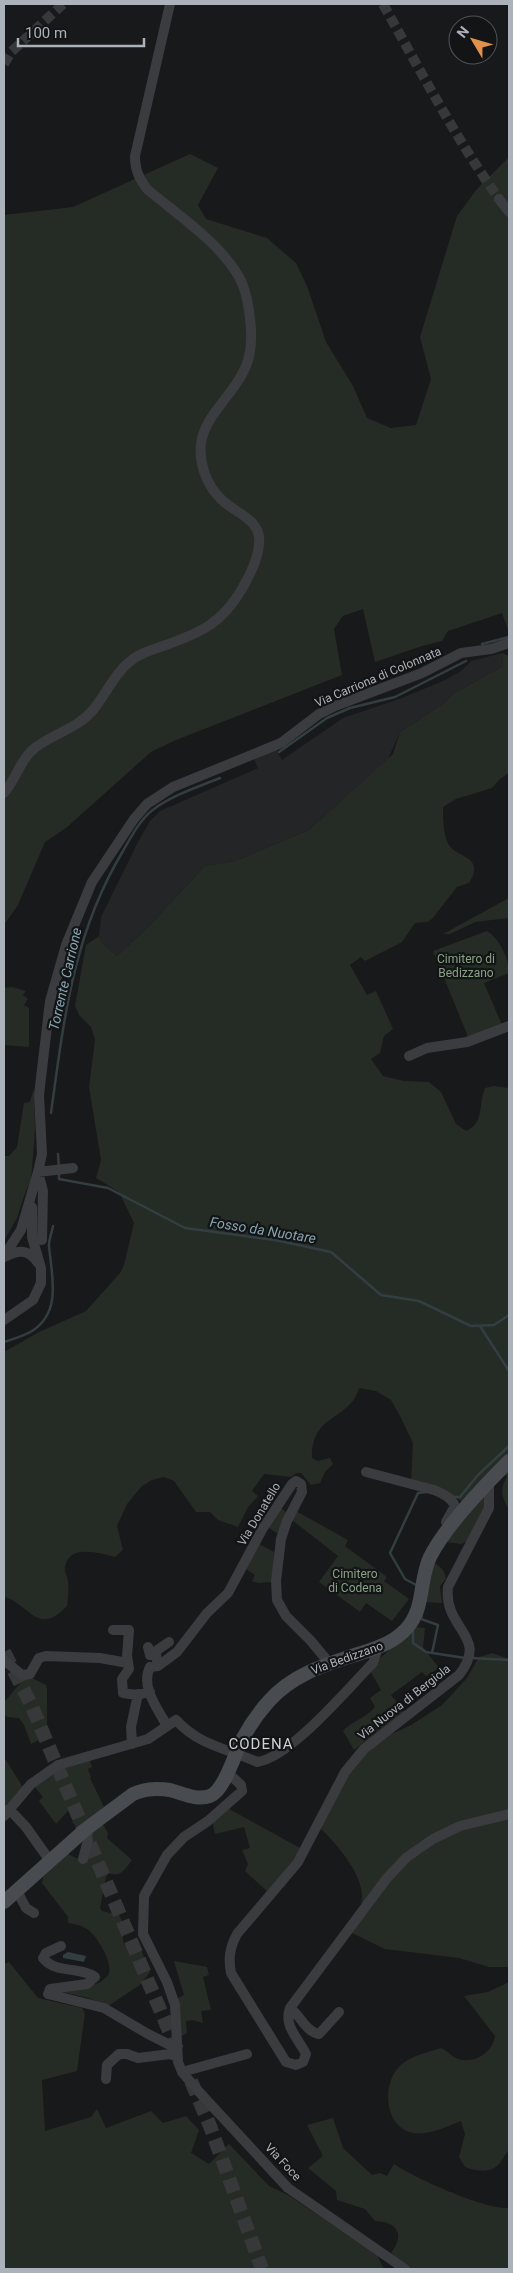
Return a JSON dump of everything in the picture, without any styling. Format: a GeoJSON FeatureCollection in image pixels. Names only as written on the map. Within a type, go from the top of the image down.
{"type":"FeatureCollection","features":[{"type":"Feature","properties":{"kind":"street"},"geometry":{"type":"LineString","coordinates":[[4,793],[35,747],[81,722],[93,710],[120,671],[132,660],[146,652],[204,630],[226,613],[250,575],[259,544],[258,532],[254,523],[224,502],[214,491],[202,463],[201,449],[202,437],[208,424],[238,383],[247,365],[253,336],[242,284],[229,262],[208,240],[148,190],[135,166],[135,156],[170,4]]}},
{"type":"Feature","properties":{"kind":"street"},"geometry":{"type":"LineString","coordinates":[[499,199],[509,212]]}},
{"type":"Feature","properties":{"kind":"street","name":"Via Carriona di Colonnata"},"geometry":{"type":"LineString","coordinates":[[4,1256],[21,1230],[27,1215],[42,1154],[39,1095],[50,1001],[66,945],[92,882],[134,819],[147,804],[159,795],[190,779],[281,743],[319,714],[335,706],[422,673],[461,653],[491,649],[509,643]]}},
{"type":"Feature","properties":{"kind":"street"},"geometry":{"type":"LineString","coordinates":[[409,1056],[427,1048],[467,1042],[509,1026]]}},
{"type":"Feature","properties":{"kind":"street"},"geometry":{"type":"LineString","coordinates":[[42,1240],[43,1191],[38,1172],[73,1168]]}},
{"type":"Feature","properties":{"kind":"street","name":"Via Carriona di Colonnata"},"geometry":{"type":"LineString","coordinates":[[4,1320],[33,1300],[41,1283],[41,1268],[32,1237],[33,1188]]}},
{"type":"Feature","properties":{"kind":"street","name":"Via Carriona di Colonnata"},"geometry":{"type":"LineString","coordinates":[[4,1256],[14,1252],[28,1252],[41,1268]]}},
{"type":"Feature","properties":{"kind":"street","name":"Via Bedizzano"},"geometry":{"type":"LineString","coordinates":[[86,1830],[124,1799],[141,1790],[169,1790],[190,1796],[209,1797],[228,1773],[236,1751],[261,1711],[284,1686],[297,1677],[378,1648],[397,1637],[414,1620],[419,1607],[425,1569],[440,1540],[489,1480],[509,1462]]}},
{"type":"Feature","properties":{"kind":"street"},"geometry":{"type":"LineString","coordinates":[[366,1472],[434,1490],[452,1501],[455,1506],[443,1526],[440,1540]]}},
{"type":"Feature","properties":{"kind":"street","name":"Via Nuova di Bergiola"},"geometry":{"type":"LineString","coordinates":[[290,2008],[288,2013],[289,2024],[306,2054],[303,2062],[296,2066],[289,2064],[284,2059],[231,1973],[229,1958],[232,1942],[298,1862],[345,1772],[364,1750],[459,1675],[467,1665],[471,1656],[471,1648],[452,1616],[446,1598],[448,1587],[489,1508],[489,1480]]}},
{"type":"Feature","properties":{"kind":"street","name":"Via Donatello"},"geometry":{"type":"LineString","coordinates":[[158,1666],[184,1645],[207,1613],[228,1593],[263,1528],[292,1484],[296,1481],[301,1484],[302,1492],[287,1521],[281,1539],[276,1581],[276,1600],[286,1616],[311,1641],[330,1664]]}},
{"type":"Feature","properties":{"kind":"street"},"geometry":{"type":"LineString","coordinates":[[113,1630],[129,1630],[129,1669],[122,1679],[123,1693],[138,1694],[150,1692]]}},
{"type":"Feature","properties":{"kind":"street"},"geometry":{"type":"LineString","coordinates":[[169,1642],[156,1651],[158,1666],[150,1667],[147,1673],[150,1692],[172,1723],[202,1742],[236,1751],[260,1762],[290,1744],[308,1730],[372,1663],[378,1648]]}},
{"type":"Feature","properties":{"kind":"street"},"geometry":{"type":"LineString","coordinates":[[148,1647],[150,1655],[156,1654]]}},
{"type":"Feature","properties":{"kind":"street"},"geometry":{"type":"LineString","coordinates":[[4,1660],[22,1676],[30,1674],[39,1658],[46,1656],[100,1658],[128,1663]]}},
{"type":"Feature","properties":{"kind":"street"},"geometry":{"type":"LineString","coordinates":[[132,1744],[131,1727],[138,1694]]}},
{"type":"Feature","properties":{"kind":"street"},"geometry":{"type":"LineString","coordinates":[[50,1861],[26,1827],[6,1812],[31,1784],[58,1765],[152,1737],[172,1723]]}},
{"type":"Feature","properties":{"kind":"street"},"geometry":{"type":"LineString","coordinates":[[228,1773],[241,1785],[242,1791],[208,1821],[184,1837],[167,1855],[144,1896],[143,1934],[167,1982],[175,2005],[177,2052],[182,2072],[246,2054]]}},
{"type":"Feature","properties":{"kind":"street"},"geometry":{"type":"LineString","coordinates":[[339,2012],[319,2034],[311,2032],[298,2014],[290,2008],[387,1878],[407,1857],[433,1839],[460,1826],[509,1814]]}},
{"type":"Feature","properties":{"kind":"street"},"geometry":{"type":"LineString","coordinates":[[4,1902],[86,1830],[88,1840],[82,1859]]}},
{"type":"Feature","properties":{"kind":"street"},"geometry":{"type":"LineString","coordinates":[[17,1891],[26,1908],[34,1913]]}},
{"type":"Feature","properties":{"kind":"street"},"geometry":{"type":"LineString","coordinates":[[61,1946],[46,1953],[43,1958],[46,1962],[73,1971],[85,1972],[95,1977],[88,1984],[50,1989],[48,1994],[104,2008],[177,2052]]}},
{"type":"Feature","properties":{"kind":"street"},"geometry":{"type":"LineString","coordinates":[[106,2079],[107,2065],[118,2054],[127,2054],[138,2058],[177,2052]]}},
{"type":"Feature","properties":{"kind":"street","name":"Via Foce"},"geometry":{"type":"LineString","coordinates":[[182,2072],[288,2188],[405,2269]]}},
{"type":"Feature","properties":{"kind":"shaded area"},"geometry":{"type":"Polygon","coordinates":[[[502,653],[503,666],[453,694],[447,701],[400,732],[388,759],[309,830],[235,861],[205,866],[147,928],[117,956],[104,945],[99,936],[101,917],[138,842],[150,821],[160,811],[258,768],[254,759],[276,749],[282,760],[343,718],[402,698],[445,680],[461,671],[471,661],[502,653]]]}},
{"type":"Feature","properties":{"kind":"shaded area"},"geometry":{"type":"Polygon","coordinates":[[[68,1952],[86,1956],[84,1962],[63,1958],[63,1955],[68,1952]]]}},
{"type":"Feature","properties":{"kind":"green space"},"geometry":{"type":"Polygon","coordinates":[[[190,154],[218,168],[198,205],[206,219],[267,238],[296,263],[307,286],[326,342],[353,386],[367,418],[391,428],[416,425],[431,379],[420,337],[457,216],[477,189],[509,157],[509,632],[502,613],[448,631],[442,641],[375,662],[363,609],[343,616],[334,629],[342,675],[176,740],[151,752],[66,828],[45,842],[18,905],[4,925],[4,215],[73,207],[190,154]]]}},
{"type":"Feature","properties":{"kind":"green space"},"geometry":{"type":"Polygon","coordinates":[[[502,653],[509,656],[509,773],[492,788],[456,799],[443,807],[444,826],[449,845],[468,859],[474,868],[469,883],[457,887],[432,919],[427,922],[415,923],[402,942],[365,961],[361,957],[350,965],[367,995],[376,991],[393,1029],[384,1036],[380,1053],[371,1059],[383,1076],[404,1081],[429,1082],[441,1092],[456,1124],[466,1131],[472,1128],[479,1118],[485,1088],[494,1086],[509,1088],[509,1509],[502,1494],[507,1477],[498,1464],[464,1503],[447,1492],[411,1482],[413,1443],[400,1416],[391,1400],[376,1391],[359,1388],[348,1407],[324,1425],[313,1443],[312,1458],[318,1461],[330,1458],[333,1464],[325,1472],[320,1483],[311,1485],[301,1473],[296,1473],[291,1477],[264,1474],[252,1491],[258,1496],[248,1507],[238,1527],[218,1520],[210,1512],[196,1512],[174,1481],[164,1477],[152,1480],[142,1486],[127,1504],[117,1526],[123,1550],[115,1557],[92,1552],[77,1553],[71,1556],[65,1570],[68,1580],[67,1606],[57,1615],[48,1619],[40,1619],[12,1600],[4,1597],[4,1352],[39,1332],[86,1311],[120,1273],[124,1265],[134,1223],[119,1192],[96,1178],[101,1160],[89,1087],[95,1040],[91,1027],[79,1015],[75,1006],[86,945],[99,936],[104,945],[117,956],[147,928],[205,866],[235,861],[309,830],[393,754],[400,732],[447,701],[453,694],[503,666],[502,653]]]}},
{"type":"Feature","properties":{"kind":"green space"},"geometry":{"type":"Polygon","coordinates":[[[509,898],[509,918],[475,922],[450,934],[443,934],[509,898]]]}},
{"type":"Feature","properties":{"kind":"green space","name":"Cimitero di Bedizzano"},"geometry":{"type":"Polygon","coordinates":[[[487,931],[496,938],[509,967],[509,973],[484,983],[502,1025],[469,1039],[433,951],[487,931]]]}},
{"type":"Feature","properties":{"kind":"green space"},"geometry":{"type":"Polygon","coordinates":[[[12,987],[26,991],[23,995],[28,999],[24,1005],[29,1008],[29,1047],[4,1045],[4,988],[12,987]]]}},
{"type":"Feature","properties":{"kind":"green space"},"geometry":{"type":"Polygon","coordinates":[[[34,1088],[35,1130],[31,1180],[17,1218],[4,1241],[4,1156],[9,1156],[17,1147],[24,1103],[30,1102],[34,1088]]]}},
{"type":"Feature","properties":{"kind":"green space"},"geometry":{"type":"Polygon","coordinates":[[[488,1490],[487,1505],[467,1541],[461,1544],[446,1542],[488,1490]]]}},
{"type":"Feature","properties":{"kind":"green space"},"geometry":{"type":"Polygon","coordinates":[[[280,1507],[287,1513],[279,1535],[268,1527],[280,1507]]]}},
{"type":"Feature","properties":{"kind":"green space","name":"Cimitero di Codena"},"geometry":{"type":"Polygon","coordinates":[[[296,1511],[348,1540],[345,1546],[387,1577],[384,1581],[409,1599],[392,1621],[366,1603],[360,1612],[319,1582],[338,1556],[292,1520],[296,1511]]]}},
{"type":"Feature","properties":{"kind":"green space"},"geometry":{"type":"Polygon","coordinates":[[[259,1544],[274,1552],[272,1582],[258,1583],[252,1581],[255,1575],[246,1569],[259,1544]]]}},
{"type":"Feature","properties":{"kind":"green space"},"geometry":{"type":"Polygon","coordinates":[[[432,1561],[445,1573],[446,1579],[440,1586],[442,1603],[425,1602],[432,1561]]]}},
{"type":"Feature","properties":{"kind":"green space"},"geometry":{"type":"Polygon","coordinates":[[[417,1627],[425,1628],[423,1647],[439,1668],[426,1676],[422,1672],[391,1695],[405,1712],[354,1750],[343,1731],[375,1707],[370,1698],[381,1690],[369,1669],[417,1627]]]}},
{"type":"Feature","properties":{"kind":"green space"},"geometry":{"type":"Polygon","coordinates":[[[492,1653],[509,1659],[509,1967],[489,1967],[459,1958],[385,1949],[352,1933],[361,1904],[361,1886],[346,1858],[319,1827],[343,1781],[375,1742],[411,1725],[442,1705],[467,1678],[479,1657],[492,1653]]]}},
{"type":"Feature","properties":{"kind":"green space"},"geometry":{"type":"Polygon","coordinates":[[[30,1677],[46,1685],[47,1689],[47,1736],[31,1744],[24,1725],[19,1718],[4,1715],[4,1702],[20,1684],[30,1677]]]}},
{"type":"Feature","properties":{"kind":"green space"},"geometry":{"type":"Polygon","coordinates":[[[4,1757],[24,1789],[4,1808],[4,1757]]]}},
{"type":"Feature","properties":{"kind":"green space"},"geometry":{"type":"Polygon","coordinates":[[[89,1759],[92,1767],[88,1769],[90,1778],[104,1807],[78,1829],[72,1822],[75,1817],[68,1811],[56,1824],[39,1801],[43,1797],[34,1786],[54,1772],[89,1759]]]}},
{"type":"Feature","properties":{"kind":"green space"},"geometry":{"type":"Polygon","coordinates":[[[229,1809],[302,1849],[267,1891],[245,1871],[248,1864],[242,1850],[250,1848],[244,1827],[215,1834],[212,1821],[229,1809]]]}},
{"type":"Feature","properties":{"kind":"green space"},"geometry":{"type":"Polygon","coordinates":[[[102,1823],[108,1833],[107,1838],[132,1860],[122,1872],[117,1874],[109,1873],[106,1877],[100,1908],[102,1911],[119,1915],[125,1946],[140,1947],[150,1972],[140,1985],[108,2006],[88,1998],[62,1992],[99,1983],[108,1975],[109,1964],[104,1950],[91,1932],[78,1925],[68,1923],[68,1917],[42,1883],[43,1877],[68,1854],[84,1862],[93,1838],[92,1829],[102,1823]]]}},
{"type":"Feature","properties":{"kind":"green space"},"geometry":{"type":"Polygon","coordinates":[[[174,1961],[207,1967],[209,1975],[203,1977],[211,2010],[201,2011],[203,2023],[192,2020],[186,2021],[187,2033],[180,2037],[178,1998],[184,1995],[174,1961]]]}},
{"type":"Feature","properties":{"kind":"green space"},"geometry":{"type":"Polygon","coordinates":[[[9,1962],[38,1998],[82,2008],[85,2013],[77,2071],[42,2080],[45,2131],[91,2117],[97,2109],[106,2128],[151,2111],[163,2123],[186,2116],[199,2130],[191,2153],[209,2164],[229,2144],[269,2186],[288,2195],[377,2255],[384,2269],[4,2269],[4,1964],[9,1962]]]}},
{"type":"Feature","properties":{"kind":"green space"},"geometry":{"type":"Polygon","coordinates":[[[509,1982],[509,2150],[500,2163],[492,2169],[474,2170],[465,2167],[459,2157],[465,2134],[461,2121],[437,2130],[418,2134],[413,2133],[403,2129],[396,2122],[388,2103],[388,2092],[395,2072],[402,2064],[416,2056],[441,2048],[458,2059],[471,2060],[482,2056],[490,2047],[495,2036],[464,1996],[488,1992],[509,1982]]]}},
{"type":"Feature","properties":{"kind":"green space"},"geometry":{"type":"Polygon","coordinates":[[[333,2118],[343,2148],[372,2175],[380,2173],[387,2176],[394,2164],[417,2177],[468,2199],[509,2208],[509,2269],[410,2269],[391,2253],[398,2240],[397,2230],[389,2224],[375,2221],[365,2209],[337,2200],[336,2191],[308,2168],[323,2156],[307,2125],[333,2118]]]}},
{"type":"Feature","properties":{"kind":"waterway","name":"Torrente Carrione"},"geometry":{"type":"LineString","coordinates":[[482,644],[509,637]]}},
{"type":"Feature","properties":{"kind":"waterway","name":"Torrente Carrione"},"geometry":{"type":"LineString","coordinates":[[279,752],[327,718],[350,708],[395,697],[466,661]]}},
{"type":"Feature","properties":{"kind":"waterway","name":"Torrente Carrione"},"geometry":{"type":"LineString","coordinates":[[51,1113],[66,1011],[73,978],[92,914],[106,882],[133,834],[149,813],[177,795],[220,778]]}},
{"type":"Feature","properties":{"kind":"waterway","name":"Torrente Carrione"},"geometry":{"type":"LineString","coordinates":[[58,1154],[59,1168]]}},
{"type":"Feature","properties":{"kind":"waterway","name":"Fosso da Nuotare"},"geometry":{"type":"LineString","coordinates":[[59,1173],[59,1179],[108,1188],[185,1228],[275,1240],[331,1252],[381,1295],[419,1301],[471,1326],[494,1325],[509,1315]]}},
{"type":"Feature","properties":{"kind":"waterway","name":"Torrente Carrione"},"geometry":{"type":"LineString","coordinates":[[4,1342],[32,1331],[42,1323],[48,1313],[52,1303],[53,1291],[49,1245],[53,1226]]}},
{"type":"Feature","properties":{"kind":"waterway"},"geometry":{"type":"LineString","coordinates":[[480,1326],[509,1371]]}},
{"type":"Feature","properties":{"kind":"waterway"},"geometry":{"type":"LineString","coordinates":[[453,1497],[460,1497],[478,1475],[509,1446]]}},
{"type":"Feature","properties":{"kind":"waterway"},"geometry":{"type":"LineString","coordinates":[[418,1586],[405,1579],[390,1553],[418,1493],[427,1492]]}},
{"type":"Feature","properties":{"kind":"waterway"},"geometry":{"type":"LineString","coordinates":[[422,1614],[421,1619],[438,1625],[432,1653]]}},
{"type":"Feature","properties":{"kind":"waterway"},"geometry":{"type":"LineString","coordinates":[[413,1632],[413,1643],[426,1652],[465,1658]]}},
{"type":"Feature","properties":{"kind":"waterway"},"geometry":{"type":"LineString","coordinates":[[471,1658],[509,1660]]}},
{"type":"Feature","properties":{"kind":"tunnel"},"geometry":{"type":"LineString","coordinates":[[4,64],[11,52],[63,4]]}},
{"type":"Feature","properties":{"kind":"tunnel"},"geometry":{"type":"LineString","coordinates":[[383,4],[453,127],[499,199]]}},
{"type":"Feature","properties":{"kind":"tunnel"},"geometry":{"type":"LineString","coordinates":[[4,1652],[30,1702],[178,2052]]}},
{"type":"Feature","properties":{"kind":"tunnel"},"geometry":{"type":"LineString","coordinates":[[191,2081],[210,2126],[262,2269]]}},
{"type":"Feature","properties":{"kind":"district","name":"CODENA"},"geometry":{"type":"Point","coordinates":[261,1744]}}]}
